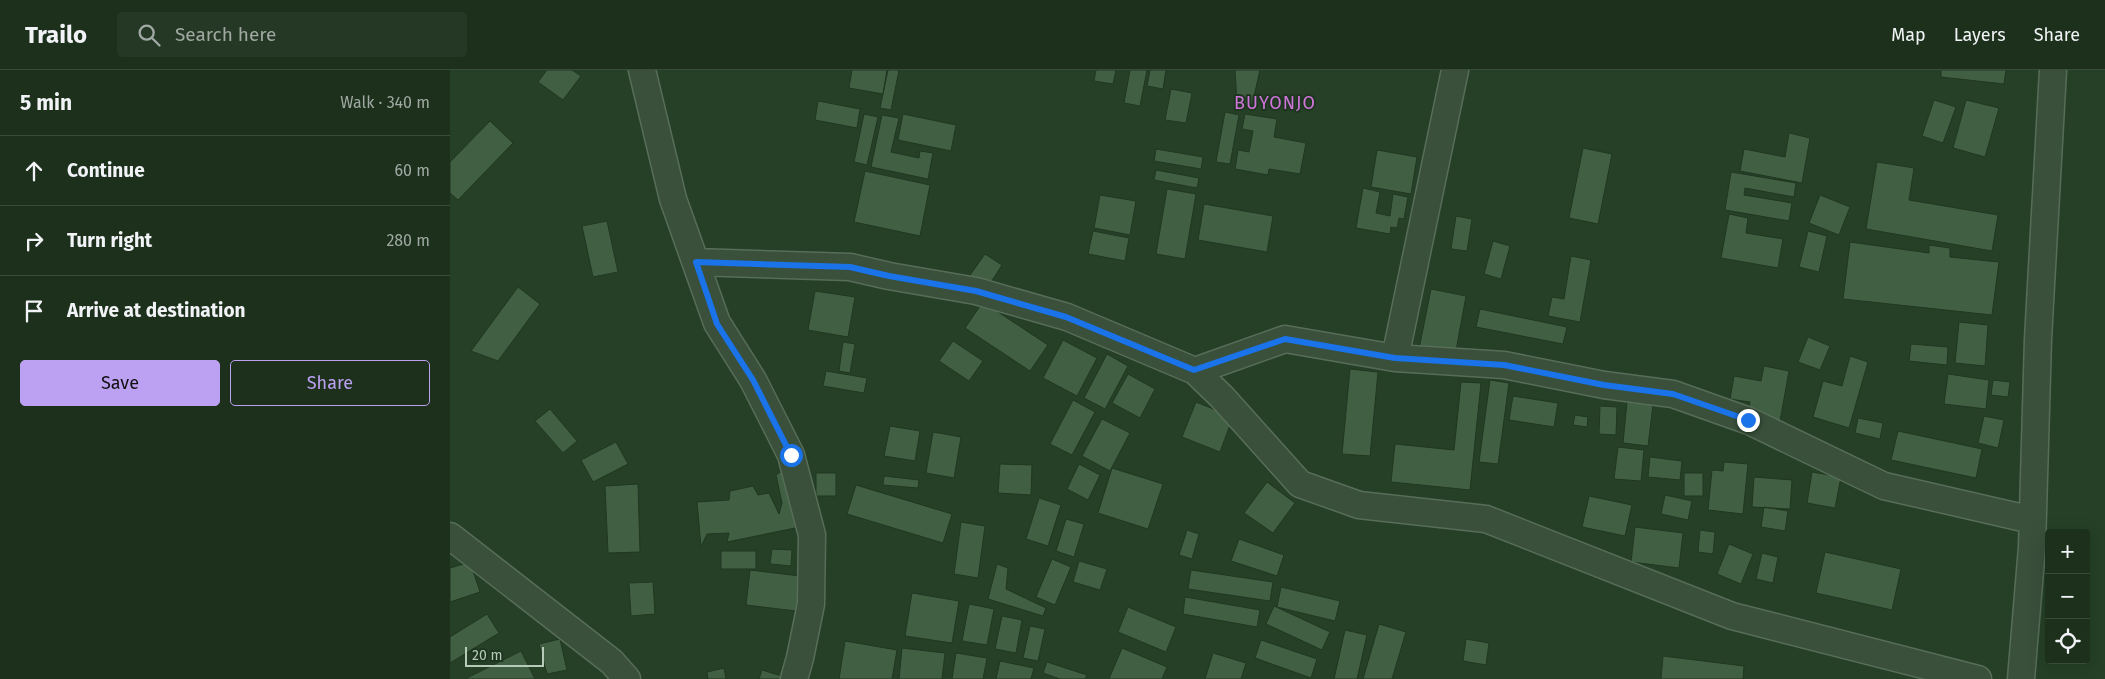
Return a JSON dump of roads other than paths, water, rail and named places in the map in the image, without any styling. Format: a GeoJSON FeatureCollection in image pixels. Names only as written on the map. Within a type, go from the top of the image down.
{"type":"FeatureCollection","features":[{"type":"Feature","properties":{"kind":"street"},"geometry":{"type":"LineString","coordinates":[[642,70],[673,199],[717,324],[753,380],[791,455],[812,535],[811,604],[794,679]]}},
{"type":"Feature","properties":{"kind":"street"},"geometry":{"type":"LineString","coordinates":[[1395,358],[1455,70]]}},
{"type":"Feature","properties":{"kind":"street"},"geometry":{"type":"LineString","coordinates":[[2021,679],[2029,596],[2038,340],[2053,70]]}},
{"type":"Feature","properties":{"kind":"street"},"geometry":{"type":"LineString","coordinates":[[696,262],[850,267],[889,276],[976,291],[1066,317],[1194,370],[1222,397],[1300,484],[1359,505],[1486,519],[1732,616],[1978,679]]}},
{"type":"Feature","properties":{"kind":"street"},"geometry":{"type":"LineString","coordinates":[[1194,370],[1285,339],[1395,358],[1504,365],[1604,385],[1673,394],[1748,420],[1884,486],[2032,520]]}},
{"type":"Feature","properties":{"kind":"street"},"geometry":{"type":"LineString","coordinates":[[450,536],[612,662],[627,679]]}},
{"type":"Feature","properties":{"kind":"district","name":"BUYONJO"},"geometry":{"type":"Point","coordinates":[1275,103]}}]}
